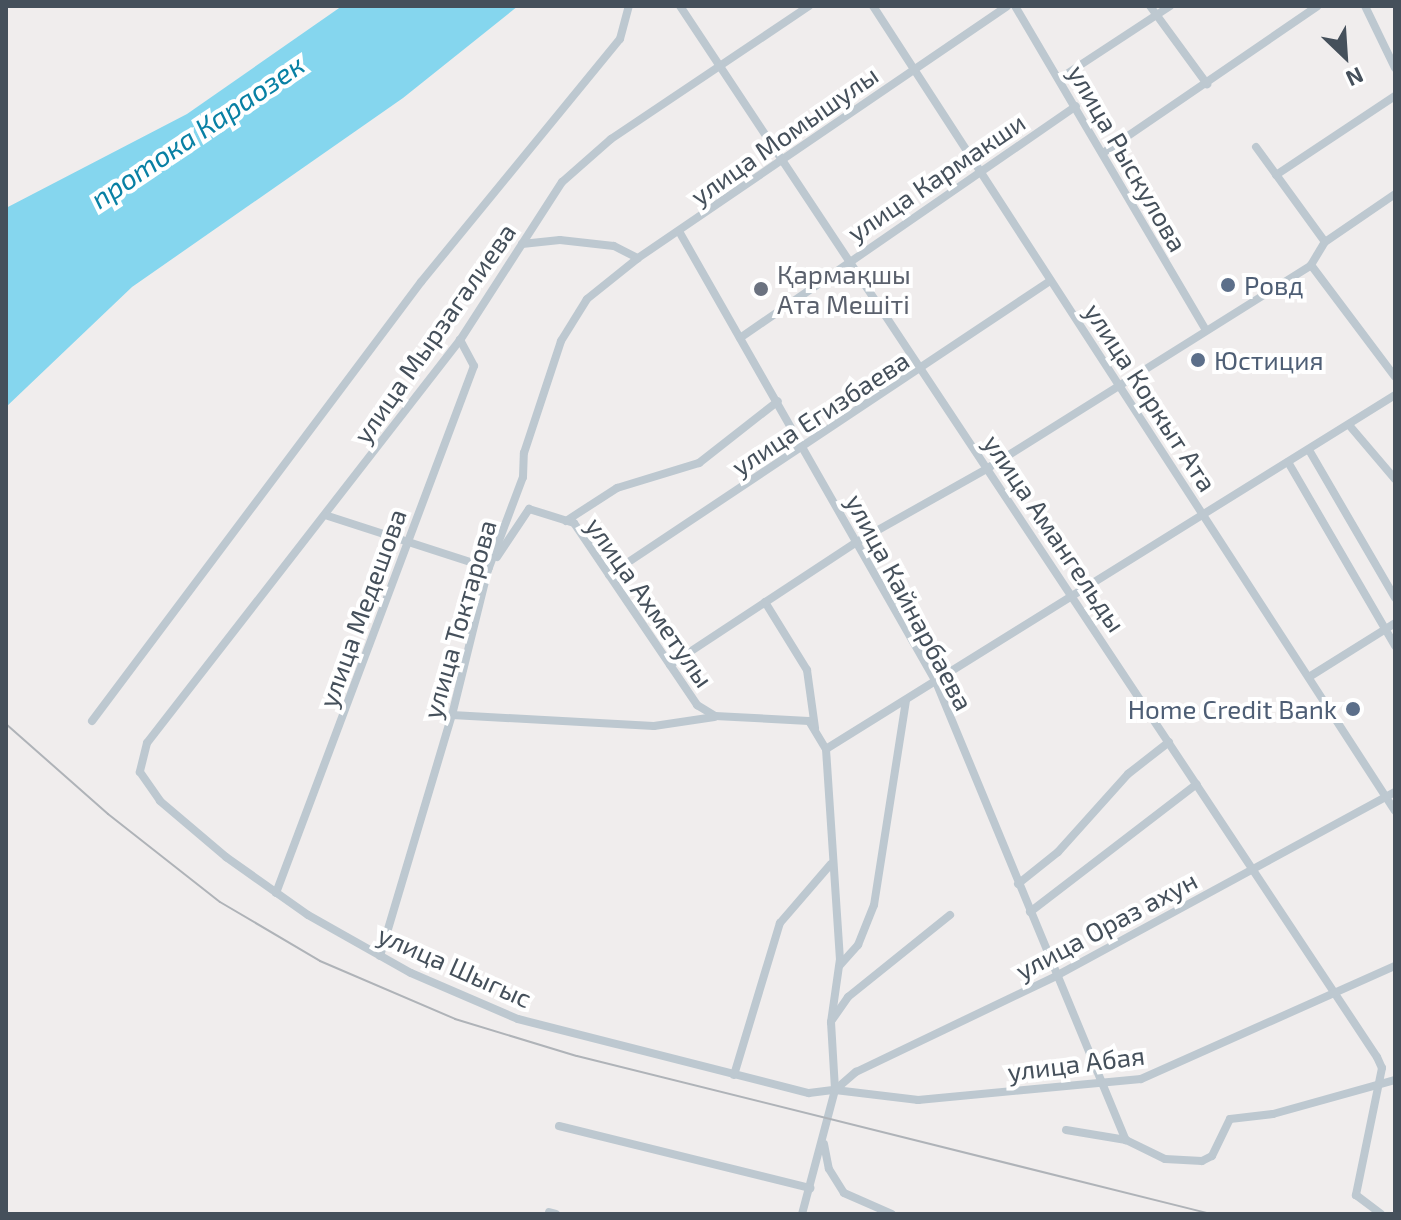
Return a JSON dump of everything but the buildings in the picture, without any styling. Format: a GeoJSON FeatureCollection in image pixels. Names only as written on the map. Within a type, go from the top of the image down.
{"type":"FeatureCollection","features":[{"type":"Feature","properties":{"kind":"street"},"geometry":{"type":"LineString","coordinates":[[92,721],[421,282],[620,39],[629,6]]}},
{"type":"Feature","properties":{"kind":"street","name":"улица Амангельды"},"geometry":{"type":"LineString","coordinates":[[680,6],[1380,1063],[1378,1087]]}},
{"type":"Feature","properties":{"kind":"street","name":"улица Мырзагалиева"},"geometry":{"type":"LineString","coordinates":[[147,743],[328,516],[460,340],[562,182],[611,139],[809,6]]}},
{"type":"Feature","properties":{"kind":"street","name":"улица Коркыт Ата"},"geometry":{"type":"LineString","coordinates":[[873,6],[979,174],[1204,514],[1395,811]]}},
{"type":"Feature","properties":{"kind":"street","name":"улица Момышулы"},"geometry":{"type":"LineString","coordinates":[[587,299],[638,258],[783,163],[912,68],[1007,6]]}},
{"type":"Feature","properties":{"kind":"street","name":"улица Рыскулова"},"geometry":{"type":"LineString","coordinates":[[1015,6],[1206,330]]}},
{"type":"Feature","properties":{"kind":"street"},"geometry":{"type":"LineString","coordinates":[[1150,6],[1207,84]]}},
{"type":"Feature","properties":{"kind":"street"},"geometry":{"type":"LineString","coordinates":[[1059,79],[1170,6]]}},
{"type":"Feature","properties":{"kind":"street"},"geometry":{"type":"LineString","coordinates":[[1103,153],[1318,6]]}},
{"type":"Feature","properties":{"kind":"street"},"geometry":{"type":"LineString","coordinates":[[1365,6],[1395,68]]}},
{"type":"Feature","properties":{"kind":"street"},"geometry":{"type":"LineString","coordinates":[[1276,175],[1395,96]]}},
{"type":"Feature","properties":{"kind":"street","name":"улица Кармакши"},"geometry":{"type":"LineString","coordinates":[[740,338],[847,261],[1076,106]]}},
{"type":"Feature","properties":{"kind":"street"},"geometry":{"type":"LineString","coordinates":[[1256,147],[1325,242]]}},
{"type":"Feature","properties":{"kind":"street"},"geometry":{"type":"LineString","coordinates":[[670,665],[855,543],[988,468],[1311,265],[1325,242],[1395,194]]}},
{"type":"Feature","properties":{"kind":"street","name":"улица Кайнарбаева"},"geometry":{"type":"LineString","coordinates":[[680,233],[805,447],[855,543],[936,682],[1126,1140]]}},
{"type":"Feature","properties":{"kind":"street"},"geometry":{"type":"LineString","coordinates":[[522,244],[573,241],[614,246],[638,258]]}},
{"type":"Feature","properties":{"kind":"street"},"geometry":{"type":"LineString","coordinates":[[1311,265],[1395,377]]}},
{"type":"Feature","properties":{"kind":"street","name":"улица Егизбаева"},"geometry":{"type":"LineString","coordinates":[[609,575],[922,371],[1050,281]]}},
{"type":"Feature","properties":{"kind":"street","name":"улица Токтарова"},"geometry":{"type":"LineString","coordinates":[[380,956],[452,715],[488,570],[523,477],[524,453],[561,341],[587,299]]}},
{"type":"Feature","properties":{"kind":"street","name":"улица Медешова"},"geometry":{"type":"LineString","coordinates":[[276,893],[474,366],[460,340]]}},
{"type":"Feature","properties":{"kind":"street"},"geometry":{"type":"LineString","coordinates":[[826,749],[1395,395]]}},
{"type":"Feature","properties":{"kind":"street","name":"улица Ахметулы"},"geometry":{"type":"LineString","coordinates":[[566,521],[617,488],[699,463],[778,401]]}},
{"type":"Feature","properties":{"kind":"street"},"geometry":{"type":"LineString","coordinates":[[1349,425],[1395,479]]}},
{"type":"Feature","properties":{"kind":"street"},"geometry":{"type":"LineString","coordinates":[[1309,450],[1395,598]]}},
{"type":"Feature","properties":{"kind":"street"},"geometry":{"type":"LineString","coordinates":[[1288,462],[1395,646]]}},
{"type":"Feature","properties":{"kind":"street","name":"улица Ахметулы"},"geometry":{"type":"LineString","coordinates":[[488,570],[529,509],[574,523],[697,705],[715,716],[790,718],[809,721],[815,729]]}},
{"type":"Feature","properties":{"kind":"street"},"geometry":{"type":"LineString","coordinates":[[328,516],[488,570]]}},
{"type":"Feature","properties":{"kind":"street"},"geometry":{"type":"LineString","coordinates":[[765,602],[807,670],[815,729],[826,749],[839,966],[831,1022],[835,1090],[802,1214]]}},
{"type":"Feature","properties":{"kind":"street"},"geometry":{"type":"LineString","coordinates":[[1309,677],[1395,623]]}},
{"type":"Feature","properties":{"kind":"street"},"geometry":{"type":"LineString","coordinates":[[839,966],[858,945],[874,905],[906,700]]}},
{"type":"Feature","properties":{"kind":"street"},"geometry":{"type":"LineString","coordinates":[[452,715],[654,726],[715,716]]}},
{"type":"Feature","properties":{"kind":"street"},"geometry":{"type":"LineString","coordinates":[[1018,884],[1058,852],[1128,774],[1169,742]]}},
{"type":"Feature","properties":{"kind":"street","name":"улица Шыгыс"},"geometry":{"type":"LineString","coordinates":[[147,743],[140,772],[160,801],[276,893],[380,956],[518,1019],[809,1093],[835,1090]]}},
{"type":"Feature","properties":{"kind":"street"},"geometry":{"type":"LineString","coordinates":[[1030,912],[1197,784]]}},
{"type":"Feature","properties":{"kind":"street","name":"улица Ораз ахун"},"geometry":{"type":"LineString","coordinates":[[835,1090],[856,1072],[1056,976],[1395,792]]}},
{"type":"Feature","properties":{"kind":"street"},"geometry":{"type":"LineString","coordinates":[[734,1075],[780,923],[831,864]]}},
{"type":"Feature","properties":{"kind":"street"},"geometry":{"type":"LineString","coordinates":[[831,1022],[848,997],[950,915]]}},
{"type":"Feature","properties":{"kind":"street","name":"улица Абая"},"geometry":{"type":"LineString","coordinates":[[835,1090],[918,1100],[1100,1083],[1171,1069],[1395,966]]}},
{"type":"Feature","properties":{"kind":"street"},"geometry":{"type":"LineString","coordinates":[[1066,1130],[1126,1140],[1165,1159],[1202,1161],[1212,1156],[1230,1119],[1273,1114],[1395,1080]]}},
{"type":"Feature","properties":{"kind":"street"},"geometry":{"type":"LineString","coordinates":[[1378,1087],[1356,1195],[1381,1214]]}},
{"type":"Feature","properties":{"kind":"street"},"geometry":{"type":"LineString","coordinates":[[559,1126],[810,1188]]}},
{"type":"Feature","properties":{"kind":"street"},"geometry":{"type":"LineString","coordinates":[[824,1130],[829,1169],[844,1193],[888,1213]]}},
{"type":"Feature","properties":{"kind":"water","name":"протока Караозек"},"geometry":{"type":"Polygon","coordinates":[[[342,6],[518,6],[403,98],[132,287],[6,407],[6,208],[187,114],[342,6]]]}},
{"type":"Feature","properties":{"kind":"railway"},"geometry":{"type":"LineString","coordinates":[[6,724],[108,814],[220,902],[320,961],[455,1019],[577,1056],[1211,1214]]}},
{"type":"Feature","properties":{"kind":"place","name":"Ровд"},"geometry":{"type":"Point","coordinates":[1228,285]}},
{"type":"Feature","properties":{"kind":"place","name":"Қармақшы Ата Мешіті"},"geometry":{"type":"Point","coordinates":[761,289]}},
{"type":"Feature","properties":{"kind":"place","name":"Юстиция"},"geometry":{"type":"Point","coordinates":[1198,360]}},
{"type":"Feature","properties":{"kind":"place","name":"Home Credit Bank"},"geometry":{"type":"Point","coordinates":[1353,709]}}]}
